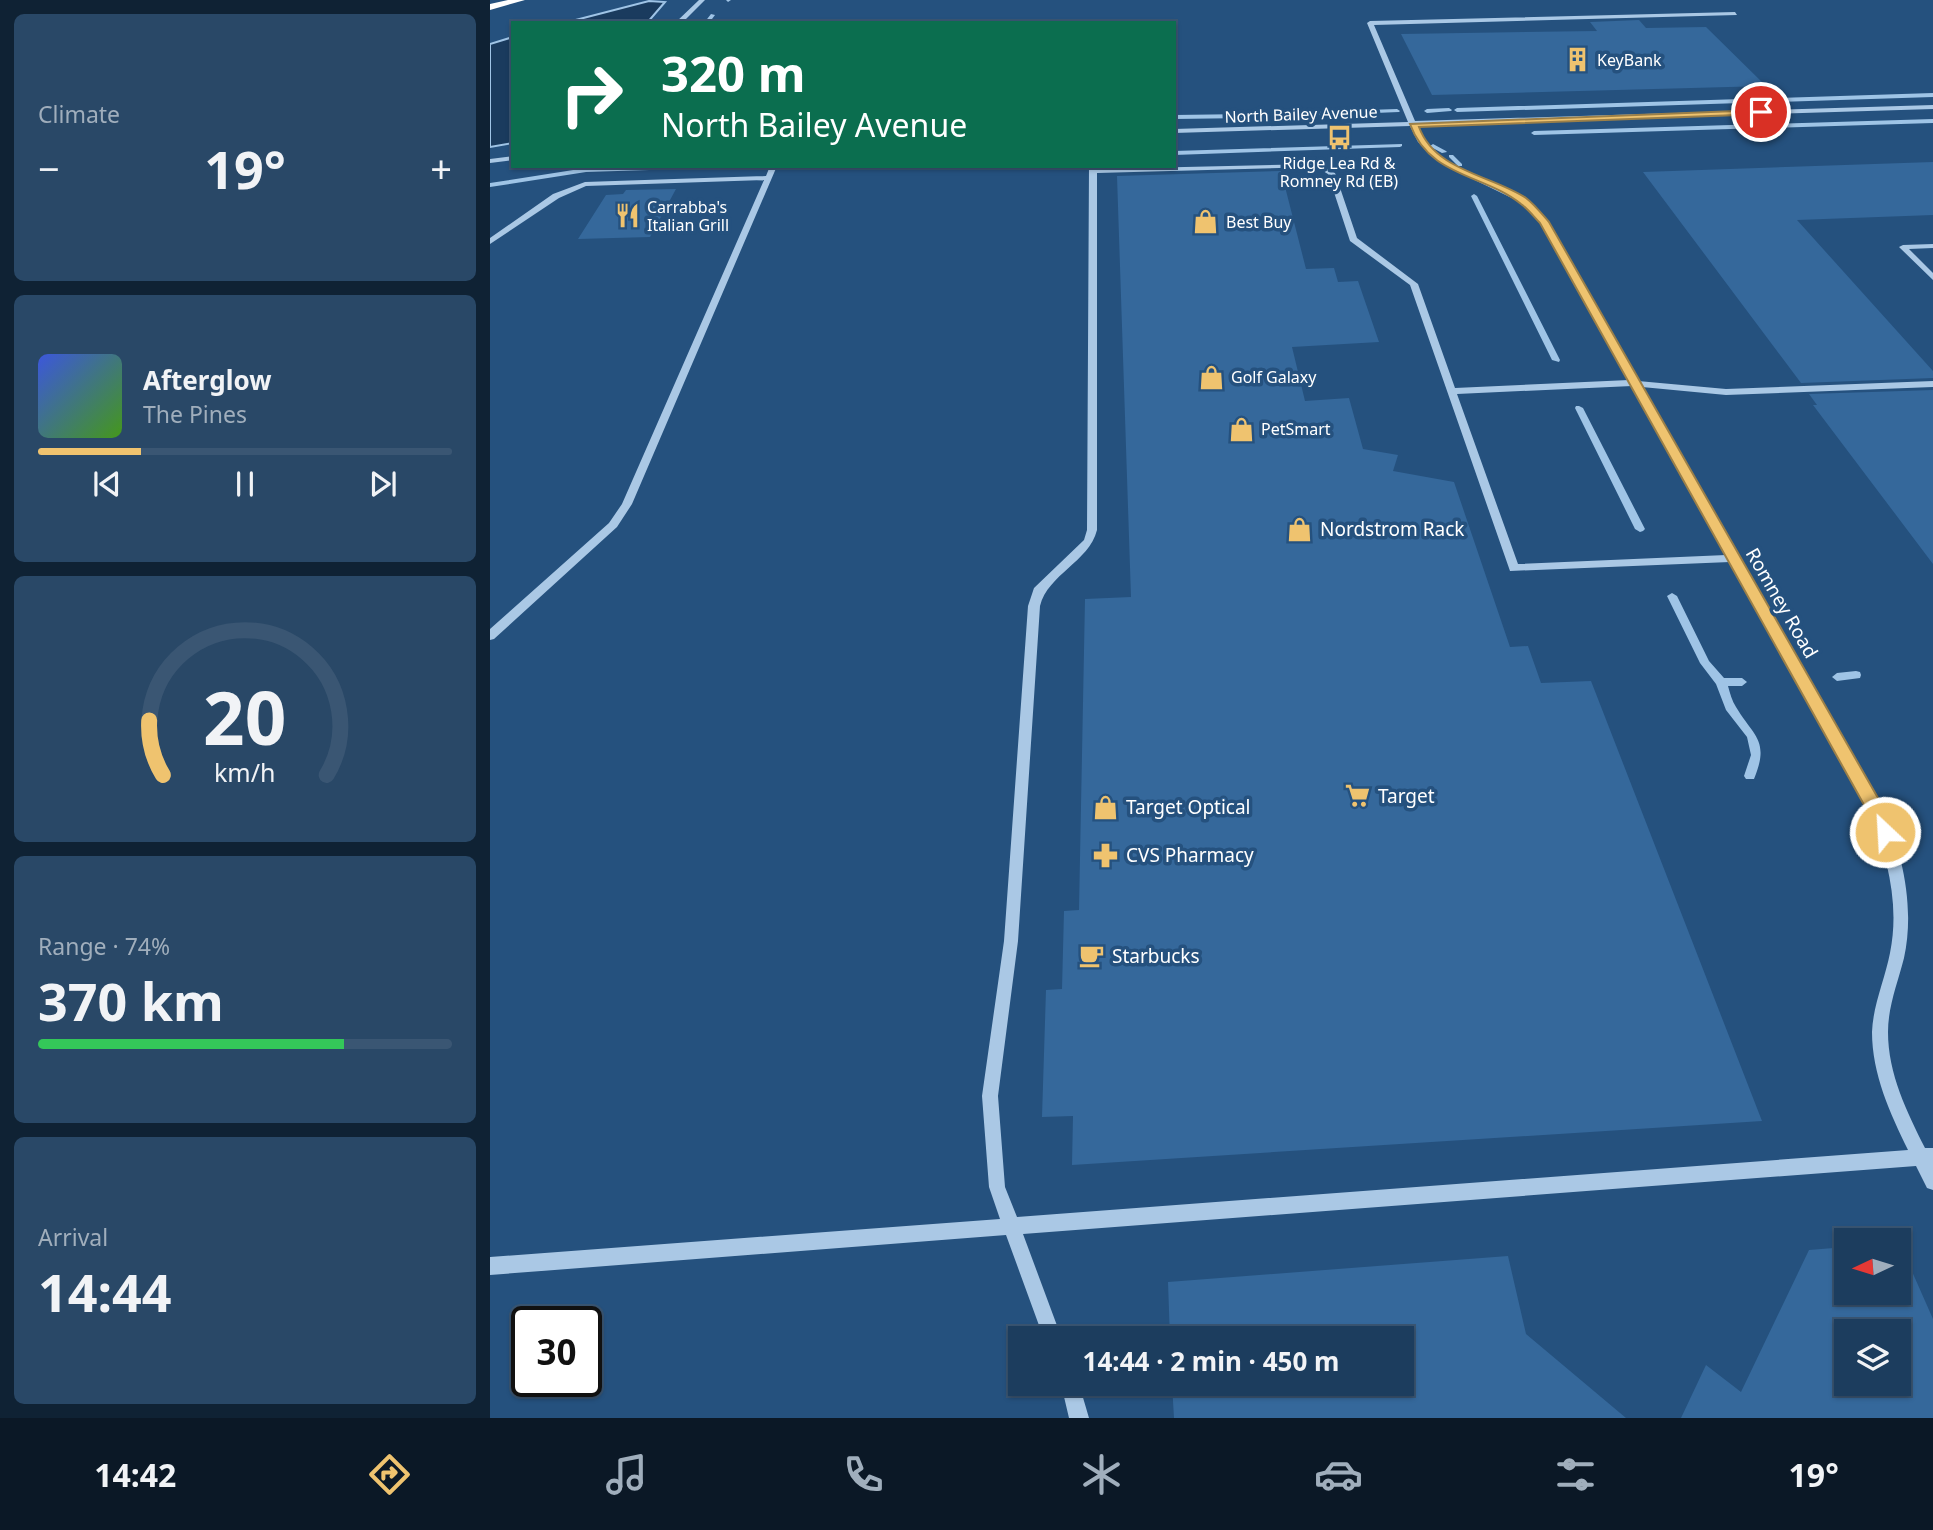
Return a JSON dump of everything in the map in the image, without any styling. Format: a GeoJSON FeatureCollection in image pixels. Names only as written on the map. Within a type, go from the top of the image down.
{"type":"FeatureCollection","features":[{"type":"Feature","properties":{"kind":"highway"},"geometry":{"type":"LineString","coordinates":[[490,7],[520,0]]}},
{"type":"Feature","properties":{"kind":"street"},"geometry":{"type":"LineString","coordinates":[[680,21],[702,0]]}},
{"type":"Feature","properties":{"kind":"street","name":"Romney Road"},"geometry":{"type":"LineString","coordinates":[[1735,14],[1370,23],[1420,141],[1448,165],[1523,200],[1544,222],[1876,810],[1894,853],[1902,893],[1898,949],[1880,1031],[1882,1063],[1892,1097],[1927,1157],[1933,1182]]}},
{"type":"Feature","properties":{"kind":"street","name":"North Bailey Avenue"},"geometry":{"type":"LineString","coordinates":[[1176,131],[1933,107]]}},
{"type":"Feature","properties":{"kind":"street"},"geometry":{"type":"LineString","coordinates":[[490,161],[511,158]]}},
{"type":"Feature","properties":{"kind":"street"},"geometry":{"type":"LineString","coordinates":[[1176,168],[1317,165],[1331,173],[1353,239],[1414,284],[1514,568],[1732,558]]}},
{"type":"Feature","properties":{"kind":"street"},"geometry":{"type":"LineString","coordinates":[[490,636],[613,525],[627,504],[773,168]]}},
{"type":"Feature","properties":{"kind":"street"},"geometry":{"type":"LineString","coordinates":[[1049,1326],[997,1186],[990,1096],[1011,940],[1034,606],[1038,591],[1089,541],[1092,530],[1093,169],[1149,168]]}},
{"type":"Feature","properties":{"kind":"street"},"geometry":{"type":"LineString","coordinates":[[490,242],[556,196],[585,184],[769,178]]}},
{"type":"Feature","properties":{"kind":"street"},"geometry":{"type":"LineString","coordinates":[[1933,246],[1903,247],[1933,278]]}},
{"type":"Feature","properties":{"kind":"street"},"geometry":{"type":"LineString","coordinates":[[1452,391],[1633,383],[1726,392],[1933,384]]}},
{"type":"Feature","properties":{"kind":"street"},"geometry":{"type":"LineString","coordinates":[[490,1266],[1927,1157]]}},
{"type":"Feature","properties":{"kind":"street"},"geometry":{"type":"LineString","coordinates":[[1073,1396],[1079,1418]]}},
{"type":"Feature","properties":{"kind":"water"},"geometry":{"type":"Polygon","coordinates":[[[649,1],[665,2],[649,21],[572,21],[649,1]]]}},
{"type":"Feature","properties":{"kind":"water"},"geometry":{"type":"Polygon","coordinates":[[[511,38],[511,143],[490,147],[490,44],[511,38]]]}},
{"type":"Feature","properties":{"kind":"building","name":"KeyBank"},"geometry":{"type":"Polygon","coordinates":[[[1639,20],[1646,28],[1706,27],[1766,86],[1432,95],[1401,34],[1597,31],[1590,22],[1639,20]]]}},
{"type":"Feature","properties":{"kind":"building"},"geometry":{"type":"Polygon","coordinates":[[[1933,162],[1933,215],[1797,220],[1933,371],[1933,378],[1801,383],[1643,172],[1933,162]]]}},
{"type":"Feature","properties":{"kind":"building","name":"Target"},"geometry":{"type":"Polygon","coordinates":[[[1281,171],[1306,269],[1334,268],[1338,282],[1358,281],[1379,342],[1292,347],[1305,401],[1349,398],[1363,449],[1398,455],[1393,471],[1454,482],[1510,647],[1528,646],[1541,683],[1591,681],[1762,1121],[1072,1165],[1073,1116],[1042,1117],[1046,990],[1062,989],[1064,911],[1079,910],[1085,599],[1131,597],[1117,176],[1281,171]]]}},
{"type":"Feature","properties":{"kind":"building","name":"Carrabba's Italian Grill"},"geometry":{"type":"Polygon","coordinates":[[[676,189],[650,237],[578,239],[606,195],[623,194],[626,190],[676,189]]]}},
{"type":"Feature","properties":{"kind":"building"},"geometry":{"type":"Polygon","coordinates":[[[1933,390],[1933,564],[1813,405],[1817,405],[1809,394],[1933,390]]]}},
{"type":"Feature","properties":{"kind":"building"},"geometry":{"type":"Polygon","coordinates":[[[1834,1248],[1834,1306],[1911,1306],[1911,1269],[1933,1319],[1933,1418],[1681,1418],[1706,1365],[1741,1392],[1809,1250],[1834,1248]]]}},
{"type":"Feature","properties":{"kind":"building"},"geometry":{"type":"Polygon","coordinates":[[[1508,1256],[1526,1334],[1626,1418],[1174,1418],[1173,1396],[1414,1396],[1414,1326],[1170,1326],[1168,1282],[1508,1256]]]}},
{"type":"Feature","properties":{"kind":"waterway"},"geometry":{"type":"LineString","coordinates":[[708,21],[713,15]]}},
{"type":"Feature","properties":{"kind":"waterway"},"geometry":{"type":"LineString","coordinates":[[1457,110],[1933,95]]}},
{"type":"Feature","properties":{"kind":"waterway"},"geometry":{"type":"LineString","coordinates":[[1427,111],[1449,110]]}},
{"type":"Feature","properties":{"kind":"waterway"},"geometry":{"type":"LineString","coordinates":[[1279,115],[1397,111]]}},
{"type":"Feature","properties":{"kind":"waterway"},"geometry":{"type":"LineString","coordinates":[[1176,117],[1248,116]]}},
{"type":"Feature","properties":{"kind":"waterway"},"geometry":{"type":"LineString","coordinates":[[1534,133],[1933,121]]}},
{"type":"Feature","properties":{"kind":"waterway"},"geometry":{"type":"LineString","coordinates":[[1176,153],[1400,145]]}},
{"type":"Feature","properties":{"kind":"waterway"},"geometry":{"type":"LineString","coordinates":[[1433,146],[1444,152]]}},
{"type":"Feature","properties":{"kind":"waterway"},"geometry":{"type":"LineString","coordinates":[[1451,156],[1460,165]]}},
{"type":"Feature","properties":{"kind":"waterway"},"geometry":{"type":"LineString","coordinates":[[490,185],[586,170],[649,168]]}},
{"type":"Feature","properties":{"kind":"waterway"},"geometry":{"type":"LineString","coordinates":[[1474,196],[1556,360]]}},
{"type":"Feature","properties":{"kind":"waterway"},"geometry":{"type":"LineString","coordinates":[[1579,408],[1640,529]]}},
{"type":"Feature","properties":{"kind":"waterway"},"geometry":{"type":"LineString","coordinates":[[1672,596],[1705,663],[1721,682]]}},
{"type":"Feature","properties":{"kind":"waterway"},"geometry":{"type":"LineString","coordinates":[[1837,677],[1856,675]]}},
{"type":"Feature","properties":{"kind":"waterway"},"geometry":{"type":"LineString","coordinates":[[1721,682],[1742,682]]}},
{"type":"Feature","properties":{"kind":"waterway"},"geometry":{"type":"LineString","coordinates":[[1721,682],[1730,707],[1752,736],[1756,755],[1750,776]]}},
{"type":"Feature","properties":{"kind":"place","name":"KeyBank"},"geometry":{"type":"Point","coordinates":[1577,60]}},
{"type":"Feature","properties":{"kind":"place","name":"Ridge Lea Rd & Romney Rd (EB)"},"geometry":{"type":"Point","coordinates":[1339,137]}},
{"type":"Feature","properties":{"kind":"place","name":"Carrabba's Italian Grill"},"geometry":{"type":"Point","coordinates":[627,216]}},
{"type":"Feature","properties":{"kind":"place","name":"Best Buy"},"geometry":{"type":"Point","coordinates":[1206,222]}},
{"type":"Feature","properties":{"kind":"place","name":"Golf Galaxy"},"geometry":{"type":"Point","coordinates":[1211,377]}},
{"type":"Feature","properties":{"kind":"place","name":"PetSmart"},"geometry":{"type":"Point","coordinates":[1241,429]}},
{"type":"Feature","properties":{"kind":"place","name":"Nordstrom Rack"},"geometry":{"type":"Point","coordinates":[1300,529]}},
{"type":"Feature","properties":{"kind":"place","name":"Target"},"geometry":{"type":"Point","coordinates":[1358,796]}},
{"type":"Feature","properties":{"kind":"place","name":"Target Optical"},"geometry":{"type":"Point","coordinates":[1106,807]}},
{"type":"Feature","properties":{"kind":"place","name":"CVS Pharmacy"},"geometry":{"type":"Point","coordinates":[1106,855]}},
{"type":"Feature","properties":{"kind":"place","name":"Starbucks"},"geometry":{"type":"Point","coordinates":[1092,956]}},
{"type":"Feature","properties":{"kind":"route"},"geometry":{"type":"LineString","coordinates":[[1761,112],[1414,124],[1420,141],[1448,165],[1523,200],[1544,222],[1876,810],[1885,832]]}}]}
